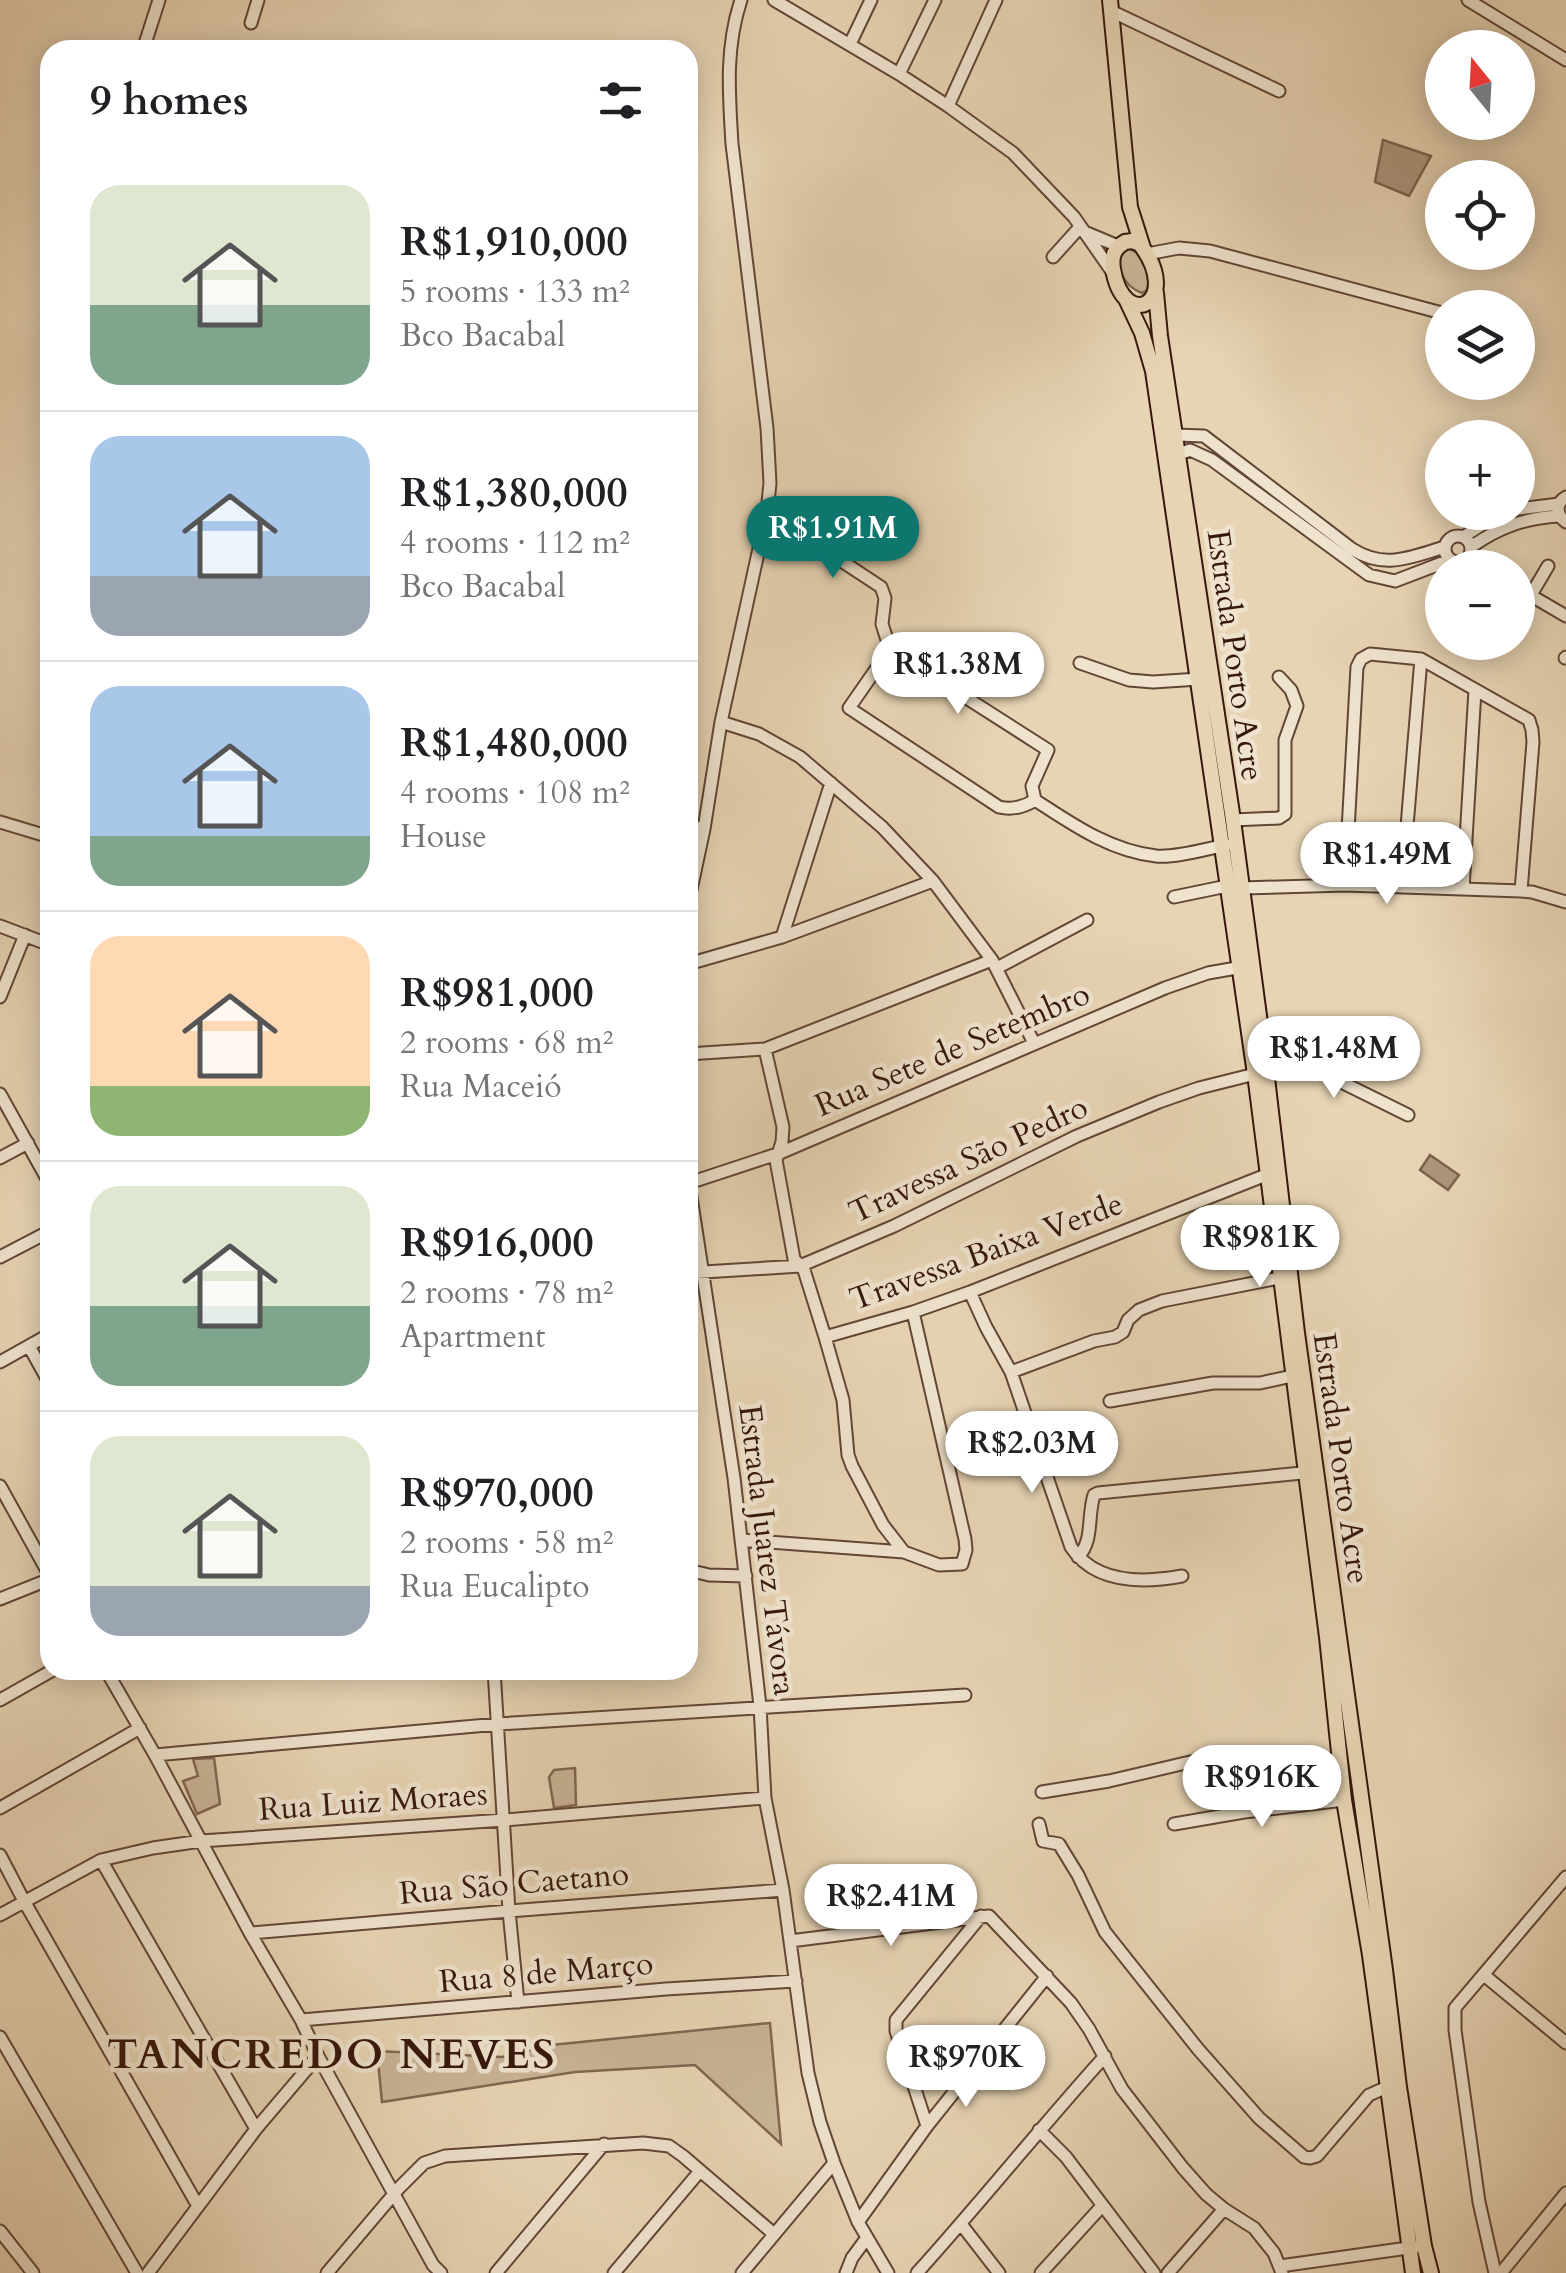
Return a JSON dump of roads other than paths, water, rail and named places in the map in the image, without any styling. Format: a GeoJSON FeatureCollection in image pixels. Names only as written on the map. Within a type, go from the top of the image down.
{"type":"FeatureCollection","features":[{"type":"Feature","properties":{"kind":"main road"},"geometry":{"type":"LineString","coordinates":[[1110,5],[1130,206],[1156,282],[1154,298],[1142,305],[1126,299],[1114,274],[1112,257],[1130,206]]}},
{"type":"Feature","properties":{"kind":"main road"},"geometry":{"type":"LineString","coordinates":[[1119,245],[1136,242],[1145,251]]}},
{"type":"Feature","properties":{"kind":"main road","name":"Estrada Porto Acre"},"geometry":{"type":"LineString","coordinates":[[1156,293],[1233,820],[1229,845]]}},
{"type":"Feature","properties":{"kind":"main road","name":"Estrada Porto Acre"},"geometry":{"type":"LineString","coordinates":[[1126,299],[1142,333],[1153,371],[1199,679],[1229,845],[1311,1472],[1385,1970],[1393,2084]]}},
{"type":"Feature","properties":{"kind":"main road","name":"Estrada Porto Acre"},"geometry":{"type":"LineString","coordinates":[[1285,1276],[1292,1376],[1311,1472],[1344,1800],[1393,2084],[1416,2247],[1413,2273]]}},
{"type":"Feature","properties":{"kind":"main road","name":"Estrada Porto Acre"},"geometry":{"type":"LineString","coordinates":[[1416,2247],[1432,2273]]}},
{"type":"Feature","properties":{"kind":"street"},"geometry":{"type":"LineString","coordinates":[[146,40],[159,0]]}},
{"type":"Feature","properties":{"kind":"street"},"geometry":{"type":"LineString","coordinates":[[251,23],[258,0]]}},
{"type":"Feature","properties":{"kind":"street"},"geometry":{"type":"LineString","coordinates":[[698,857],[721,722],[767,512],[770,464],[732,144],[728,68],[741,0]]}},
{"type":"Feature","properties":{"kind":"street"},"geometry":{"type":"LineString","coordinates":[[774,0],[899,74],[1012,153],[1084,230],[1114,274]]}},
{"type":"Feature","properties":{"kind":"street"},"geometry":{"type":"LineString","coordinates":[[799,14],[806,0]]}},
{"type":"Feature","properties":{"kind":"street"},"geometry":{"type":"LineString","coordinates":[[850,44],[871,0]]}},
{"type":"Feature","properties":{"kind":"street"},"geometry":{"type":"LineString","coordinates":[[899,74],[935,0]]}},
{"type":"Feature","properties":{"kind":"street"},"geometry":{"type":"LineString","coordinates":[[948,106],[996,0]]}},
{"type":"Feature","properties":{"kind":"street"},"geometry":{"type":"LineString","coordinates":[[1468,0],[1566,60]]}},
{"type":"Feature","properties":{"kind":"street"},"geometry":{"type":"LineString","coordinates":[[1110,5],[1279,91]]}},
{"type":"Feature","properties":{"kind":"street"},"geometry":{"type":"LineString","coordinates":[[1084,230],[1119,245]]}},
{"type":"Feature","properties":{"kind":"street"},"geometry":{"type":"LineString","coordinates":[[1053,257],[1084,230]]}},
{"type":"Feature","properties":{"kind":"street"},"geometry":{"type":"LineString","coordinates":[[1145,251],[1178,248],[1210,252],[1425,309]]}},
{"type":"Feature","properties":{"kind":"street"},"geometry":{"type":"LineString","coordinates":[[1176,434],[1204,436],[1352,548],[1374,560],[1390,562],[1444,547],[1452,537],[1467,542],[1509,524],[1562,510]]}},
{"type":"Feature","properties":{"kind":"street"},"geometry":{"type":"LineString","coordinates":[[1178,454],[1190,450],[1200,454],[1369,575],[1395,581],[1425,570]]}},
{"type":"Feature","properties":{"kind":"street"},"geometry":{"type":"LineString","coordinates":[[1535,509],[1562,510]]}},
{"type":"Feature","properties":{"kind":"street"},"geometry":{"type":"LineString","coordinates":[[767,512],[881,587],[886,598],[882,624],[890,649],[1048,750],[1032,786],[1035,800],[1090,835],[1146,854],[1161,856],[1229,845]]}},
{"type":"Feature","properties":{"kind":"street"},"geometry":{"type":"LineString","coordinates":[[1467,542],[1480,530]]}},
{"type":"Feature","properties":{"kind":"street"},"geometry":{"type":"LineString","coordinates":[[1467,542],[1469,550]]}},
{"type":"Feature","properties":{"kind":"street"},"geometry":{"type":"LineString","coordinates":[[1413,556],[1419,572]]}},
{"type":"Feature","properties":{"kind":"street"},"geometry":{"type":"LineString","coordinates":[[1390,562],[1395,581]]}},
{"type":"Feature","properties":{"kind":"street"},"geometry":{"type":"LineString","coordinates":[[1535,589],[1548,566]]}},
{"type":"Feature","properties":{"kind":"street"},"geometry":{"type":"LineString","coordinates":[[1535,598],[1566,616]]}},
{"type":"Feature","properties":{"kind":"street"},"geometry":{"type":"LineString","coordinates":[[890,649],[849,708],[1000,807],[1016,808],[1035,800]]}},
{"type":"Feature","properties":{"kind":"street"},"geometry":{"type":"LineString","coordinates":[[1345,885],[1357,667],[1370,654],[1421,659],[1528,720],[1532,730],[1527,892]]}},
{"type":"Feature","properties":{"kind":"street"},"geometry":{"type":"LineString","coordinates":[[1402,886],[1421,659]]}},
{"type":"Feature","properties":{"kind":"street"},"geometry":{"type":"LineString","coordinates":[[1080,663],[1129,680],[1199,679]]}},
{"type":"Feature","properties":{"kind":"street"},"geometry":{"type":"LineString","coordinates":[[1233,820],[1279,818],[1285,814],[1285,740],[1296,706],[1291,690],[1279,677]]}},
{"type":"Feature","properties":{"kind":"street"},"geometry":{"type":"LineString","coordinates":[[1463,889],[1475,690]]}},
{"type":"Feature","properties":{"kind":"street"},"geometry":{"type":"LineString","coordinates":[[721,722],[781,745],[817,770],[882,827],[933,881],[995,964],[1034,1043]]}},
{"type":"Feature","properties":{"kind":"street"},"geometry":{"type":"LineString","coordinates":[[782,937],[831,783]]}},
{"type":"Feature","properties":{"kind":"street"},"geometry":{"type":"LineString","coordinates":[[0,822],[40,834]]}},
{"type":"Feature","properties":{"kind":"street"},"geometry":{"type":"LineString","coordinates":[[698,828],[704,829]]}},
{"type":"Feature","properties":{"kind":"street"},"geometry":{"type":"LineString","coordinates":[[698,961],[782,937],[933,881]]}},
{"type":"Feature","properties":{"kind":"street"},"geometry":{"type":"LineString","coordinates":[[1174,897],[1234,887],[1345,885],[1566,894]]}},
{"type":"Feature","properties":{"kind":"street"},"geometry":{"type":"LineString","coordinates":[[1527,892],[1566,902]]}},
{"type":"Feature","properties":{"kind":"street"},"geometry":{"type":"LineString","coordinates":[[698,1053],[765,1049],[995,964],[1087,920]]}},
{"type":"Feature","properties":{"kind":"street"},"geometry":{"type":"LineString","coordinates":[[0,926],[40,942]]}},
{"type":"Feature","properties":{"kind":"street"},"geometry":{"type":"LineString","coordinates":[[0,997],[25,935]]}},
{"type":"Feature","properties":{"kind":"street","name":"Rua Sete de Setembro"},"geometry":{"type":"LineString","coordinates":[[698,1177],[780,1154],[1165,988],[1245,967]]}},
{"type":"Feature","properties":{"kind":"street"},"geometry":{"type":"LineString","coordinates":[[765,1049],[783,1127],[776,1166],[794,1259],[804,1270],[843,1400],[848,1455],[883,1525],[904,1552]]}},
{"type":"Feature","properties":{"kind":"street"},"geometry":{"type":"LineString","coordinates":[[1260,1068],[1302,1064],[1408,1114]]}},
{"type":"Feature","properties":{"kind":"street","name":"Travessa São Pedro"},"geometry":{"type":"LineString","coordinates":[[698,1272],[800,1266],[894,1226],[1077,1136],[1159,1102],[1260,1068]]}},
{"type":"Feature","properties":{"kind":"street"},"geometry":{"type":"LineString","coordinates":[[0,1094],[40,1165]]}},
{"type":"Feature","properties":{"kind":"street"},"geometry":{"type":"LineString","coordinates":[[0,1158],[28,1142]]}},
{"type":"Feature","properties":{"kind":"street","name":"Travessa Baixa Verde"},"geometry":{"type":"LineString","coordinates":[[825,1337],[970,1292],[1272,1172]]}},
{"type":"Feature","properties":{"kind":"street"},"geometry":{"type":"LineString","coordinates":[[0,1256],[40,1236]]}},
{"type":"Feature","properties":{"kind":"street","name":"Estrada Juarez Távora"},"geometry":{"type":"LineString","coordinates":[[698,1245],[746,1576],[766,1798],[808,2073],[834,2163],[866,2239],[888,2273]]}},
{"type":"Feature","properties":{"kind":"street"},"geometry":{"type":"LineString","coordinates":[[1012,1372],[1115,1337],[1124,1332],[1128,1320],[1138,1310],[1162,1301],[1285,1276]]}},
{"type":"Feature","properties":{"kind":"street"},"geometry":{"type":"LineString","coordinates":[[970,1292],[1012,1372],[1071,1547],[1078,1557],[1100,1570],[1137,1581],[1182,1576]]}},
{"type":"Feature","properties":{"kind":"street"},"geometry":{"type":"LineString","coordinates":[[741,1540],[904,1552],[939,1565],[962,1564],[966,1550],[912,1312]]}},
{"type":"Feature","properties":{"kind":"street"},"geometry":{"type":"LineString","coordinates":[[0,1362],[40,1340]]}},
{"type":"Feature","properties":{"kind":"street"},"geometry":{"type":"LineString","coordinates":[[29,1346],[40,1366]]}},
{"type":"Feature","properties":{"kind":"street"},"geometry":{"type":"LineString","coordinates":[[1110,1401],[1292,1376]]}},
{"type":"Feature","properties":{"kind":"street"},"geometry":{"type":"LineString","coordinates":[[1078,1557],[1088,1543],[1091,1503],[1098,1492],[1311,1472]]}},
{"type":"Feature","properties":{"kind":"street"},"geometry":{"type":"LineString","coordinates":[[0,1486],[40,1559]]}},
{"type":"Feature","properties":{"kind":"street"},"geometry":{"type":"LineString","coordinates":[[35,1550],[40,1547]]}},
{"type":"Feature","properties":{"kind":"street"},"geometry":{"type":"LineString","coordinates":[[698,1572],[746,1576]]}},
{"type":"Feature","properties":{"kind":"street"},"geometry":{"type":"LineString","coordinates":[[0,1599],[40,1582]]}},
{"type":"Feature","properties":{"kind":"street"},"geometry":{"type":"LineString","coordinates":[[0,1700],[40,1677]]}},
{"type":"Feature","properties":{"kind":"street"},"geometry":{"type":"LineString","coordinates":[[112,1680],[301,2020],[392,2194],[440,2273]]}},
{"type":"Feature","properties":{"kind":"street"},"geometry":{"type":"LineString","coordinates":[[495,1680],[518,2002]]}},
{"type":"Feature","properties":{"kind":"street"},"geometry":{"type":"LineString","coordinates":[[155,1755],[498,1724],[965,1694]]}},
{"type":"Feature","properties":{"kind":"street"},"geometry":{"type":"LineString","coordinates":[[0,1808],[140,1728]]}},
{"type":"Feature","properties":{"kind":"street"},"geometry":{"type":"LineString","coordinates":[[1042,1792],[1224,1754],[1244,1812]]}},
{"type":"Feature","properties":{"kind":"street","name":"Rua Luiz Moraes"},"geometry":{"type":"LineString","coordinates":[[0,1914],[101,1860],[152,1848],[766,1798]]}},
{"type":"Feature","properties":{"kind":"street"},"geometry":{"type":"LineString","coordinates":[[1174,1824],[1344,1800]]}},
{"type":"Feature","properties":{"kind":"street"},"geometry":{"type":"LineString","coordinates":[[1039,1824],[1043,1841],[1059,1844],[1078,1875],[1104,1932],[1259,2118],[1304,2157],[1317,2156],[1370,2095],[1393,2084]]}},
{"type":"Feature","properties":{"kind":"street"},"geometry":{"type":"LineString","coordinates":[[0,1855],[198,2206]]}},
{"type":"Feature","properties":{"kind":"street"},"geometry":{"type":"LineString","coordinates":[[101,1860],[256,2128]]}},
{"type":"Feature","properties":{"kind":"street"},"geometry":{"type":"LineString","coordinates":[[1498,2273],[1480,2202],[1455,2030],[1456,2008],[1566,1877]]}},
{"type":"Feature","properties":{"kind":"street","name":"Rua São Caetano"},"geometry":{"type":"LineString","coordinates":[[250,1934],[783,1890]]}},
{"type":"Feature","properties":{"kind":"street"},"geometry":{"type":"LineString","coordinates":[[790,1942],[985,1916]]}},
{"type":"Feature","properties":{"kind":"street"},"geometry":{"type":"LineString","coordinates":[[985,1916],[1071,2003],[1122,2089],[1183,2168],[1206,2194],[1254,2228],[1281,2269],[1416,2247]]}},
{"type":"Feature","properties":{"kind":"street"},"geometry":{"type":"LineString","coordinates":[[927,2126],[896,2032],[896,2020],[985,1916]]}},
{"type":"Feature","properties":{"kind":"street"},"geometry":{"type":"LineString","coordinates":[[1484,1975],[1564,2037]]}},
{"type":"Feature","properties":{"kind":"street"},"geometry":{"type":"LineString","coordinates":[[858,2222],[927,2126],[1047,1976]]}},
{"type":"Feature","properties":{"kind":"street","name":"Rua 8 de Março"},"geometry":{"type":"LineString","coordinates":[[301,2020],[796,1981]]}},
{"type":"Feature","properties":{"kind":"street"},"geometry":{"type":"LineString","coordinates":[[0,2037],[137,2273]]}},
{"type":"Feature","properties":{"kind":"street"},"geometry":{"type":"LineString","coordinates":[[148,2273],[256,2128],[318,2056]]}},
{"type":"Feature","properties":{"kind":"street"},"geometry":{"type":"LineString","coordinates":[[917,2273],[1105,2056]]}},
{"type":"Feature","properties":{"kind":"street"},"geometry":{"type":"LineString","coordinates":[[1039,2130],[1066,2156],[1154,2273]]}},
{"type":"Feature","properties":{"kind":"street"},"geometry":{"type":"LineString","coordinates":[[327,2273],[392,2194],[424,2163],[435,2158],[604,2144],[670,2146],[774,2234]]}},
{"type":"Feature","properties":{"kind":"street"},"geometry":{"type":"LineString","coordinates":[[496,2273],[604,2144]]}},
{"type":"Feature","properties":{"kind":"street"},"geometry":{"type":"LineString","coordinates":[[742,2273],[834,2163]]}},
{"type":"Feature","properties":{"kind":"street"},"geometry":{"type":"LineString","coordinates":[[614,2273],[700,2170]]}},
{"type":"Feature","properties":{"kind":"street"},"geometry":{"type":"LineString","coordinates":[[1498,2273],[1566,2193]]}},
{"type":"Feature","properties":{"kind":"street"},"geometry":{"type":"LineString","coordinates":[[1041,2273],[1102,2206]]}},
{"type":"Feature","properties":{"kind":"street"},"geometry":{"type":"LineString","coordinates":[[1168,2273],[1224,2209]]}},
{"type":"Feature","properties":{"kind":"street"},"geometry":{"type":"LineString","coordinates":[[961,2224],[999,2273]]}},
{"type":"Feature","properties":{"kind":"street"},"geometry":{"type":"LineString","coordinates":[[0,2231],[32,2273]]}},
{"type":"Feature","properties":{"kind":"street"},"geometry":{"type":"LineString","coordinates":[[846,2273],[866,2239]]}},
{"type":"Feature","properties":{"kind":"district","name":"TANCREDO NEVES"},"geometry":{"type":"Point","coordinates":[332,2053]}}]}
